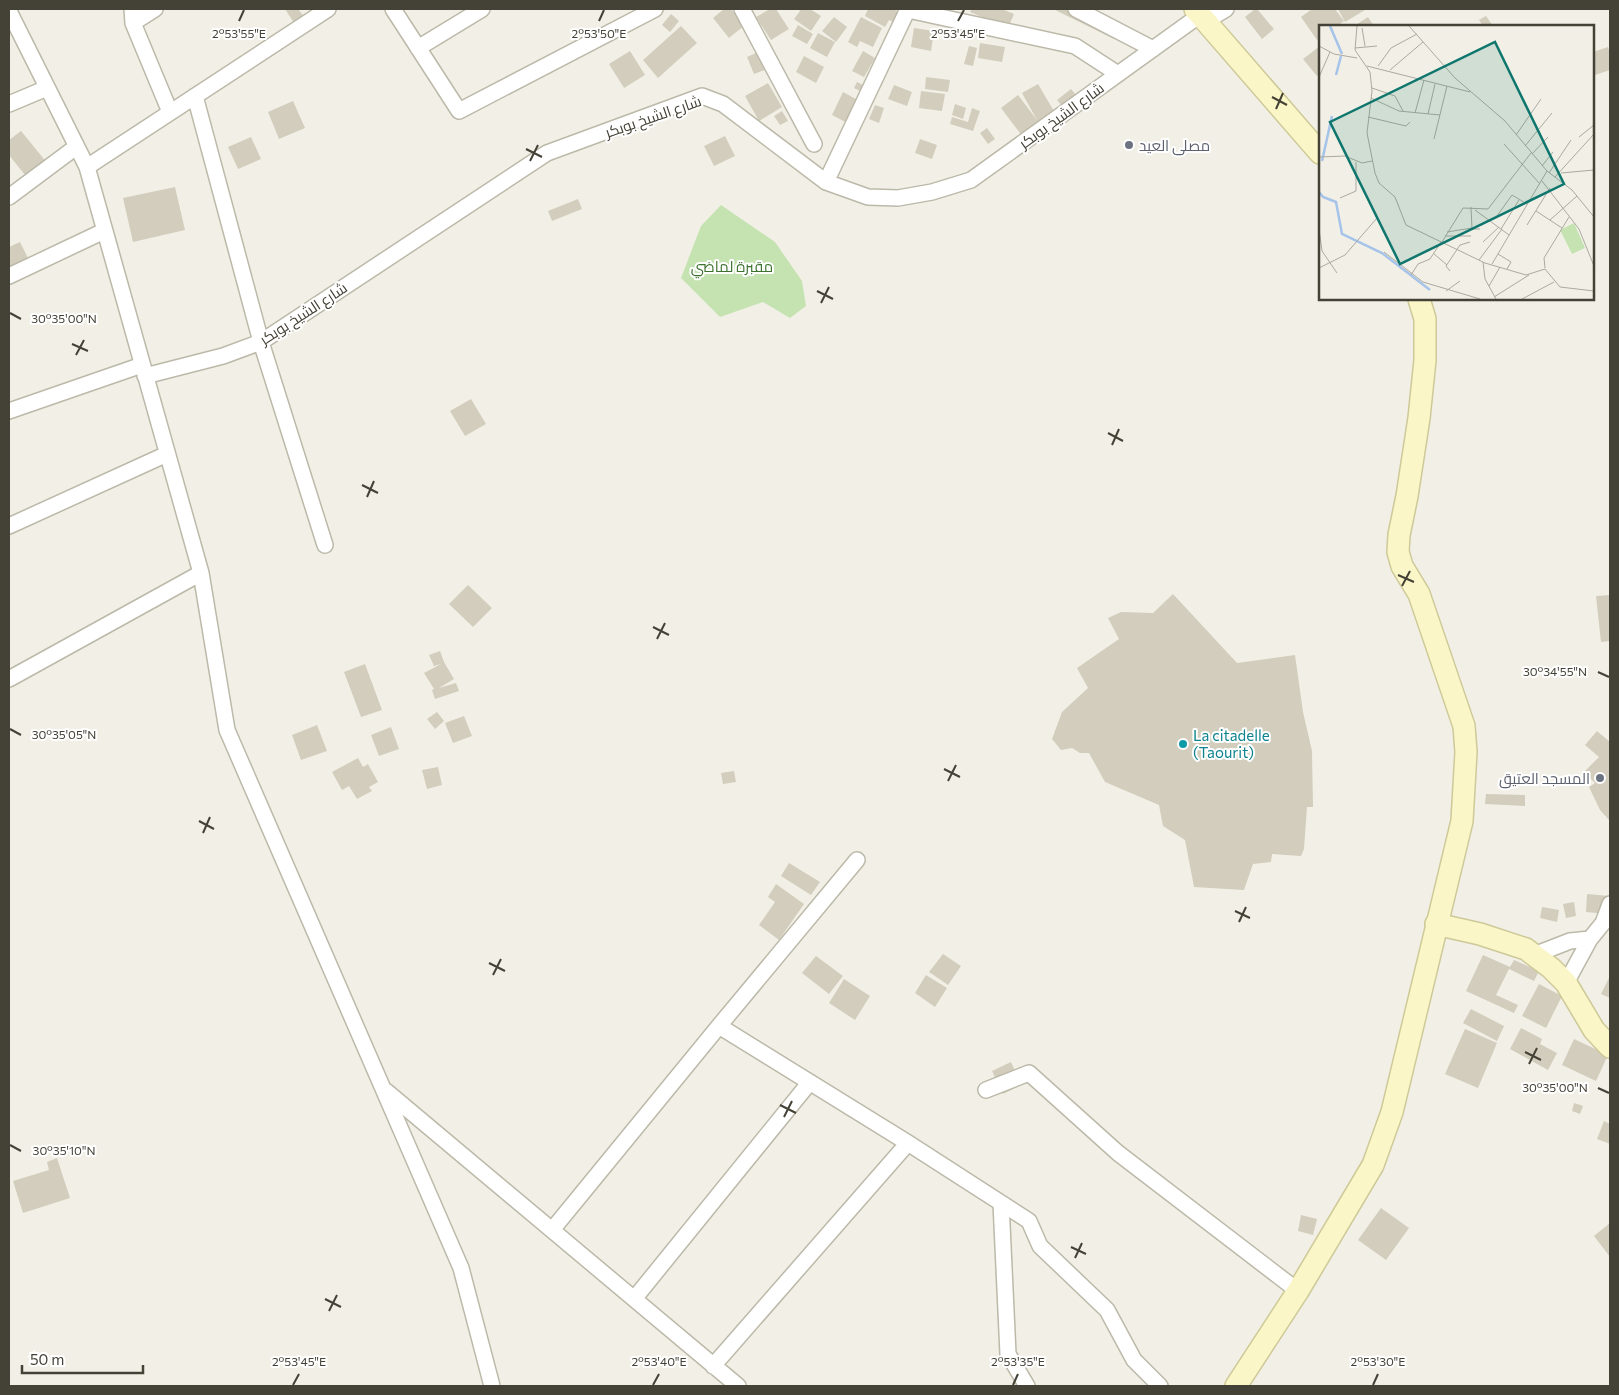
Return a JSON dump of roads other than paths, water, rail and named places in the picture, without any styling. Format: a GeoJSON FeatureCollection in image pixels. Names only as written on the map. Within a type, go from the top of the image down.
{"type":"FeatureCollection","features":[{"type":"Feature","properties":{"kind":"street"},"geometry":{"type":"LineString","coordinates":[[155,9],[133,16],[170,112]]}},
{"type":"Feature","properties":{"kind":"street"},"geometry":{"type":"LineString","coordinates":[[87,168],[328,9]]}},
{"type":"Feature","properties":{"kind":"street"},"geometry":{"type":"LineString","coordinates":[[393,9],[459,112],[655,9]]}},
{"type":"Feature","properties":{"kind":"street"},"geometry":{"type":"LineString","coordinates":[[418,48],[482,9]]}},
{"type":"Feature","properties":{"kind":"street"},"geometry":{"type":"LineString","coordinates":[[742,9],[814,144]]}},
{"type":"Feature","properties":{"kind":"street"},"geometry":{"type":"LineString","coordinates":[[826,182],[908,9],[927,11],[1075,46],[1118,74]]}},
{"type":"Feature","properties":{"kind":"street"},"geometry":{"type":"LineString","coordinates":[[1076,9],[1153,49]]}},
{"type":"Feature","properties":{"kind":"street","name":"شارع الشيخ بوبكر"},"geometry":{"type":"LineString","coordinates":[[9,411],[144,370],[223,356],[260,342],[547,153],[702,96],[723,104],[826,182],[868,197],[898,198],[932,192],[971,180],[1200,15],[1226,9]]}},
{"type":"Feature","properties":{"kind":"street"},"geometry":{"type":"LineString","coordinates":[[9,11],[87,168],[201,573],[227,730],[461,1268],[492,1386]]}},
{"type":"Feature","properties":{"kind":"street"},"geometry":{"type":"LineString","coordinates":[[1200,15],[1319,152]]}},
{"type":"Feature","properties":{"kind":"street"},"geometry":{"type":"LineString","coordinates":[[9,104],[47,88]]}},
{"type":"Feature","properties":{"kind":"street"},"geometry":{"type":"LineString","coordinates":[[195,96],[260,342],[325,545]]}},
{"type":"Feature","properties":{"kind":"street"},"geometry":{"type":"LineString","coordinates":[[9,197],[76,146]]}},
{"type":"Feature","properties":{"kind":"street"},"geometry":{"type":"LineString","coordinates":[[9,276],[104,231]]}},
{"type":"Feature","properties":{"kind":"street"},"geometry":{"type":"LineString","coordinates":[[1236,1386],[1298,1291],[1373,1165],[1392,1112],[1462,821],[1466,752],[1464,726],[1419,594],[1402,566],[1398,552],[1399,535],[1419,418],[1425,360],[1425,319],[1419,300]]}},
{"type":"Feature","properties":{"kind":"street"},"geometry":{"type":"LineString","coordinates":[[9,526],[167,454]]}},
{"type":"Feature","properties":{"kind":"street"},"geometry":{"type":"LineString","coordinates":[[9,679],[201,573]]}},
{"type":"Feature","properties":{"kind":"street"},"geometry":{"type":"LineString","coordinates":[[552,1230],[857,860]]}},
{"type":"Feature","properties":{"kind":"street"},"geometry":{"type":"LineString","coordinates":[[1566,983],[1590,939],[1603,924],[1610,904]]}},
{"type":"Feature","properties":{"kind":"street"},"geometry":{"type":"LineString","coordinates":[[1436,924],[1480,934],[1526,949],[1552,968],[1566,983],[1594,1030],[1610,1047]]}},
{"type":"Feature","properties":{"kind":"street"},"geometry":{"type":"LineString","coordinates":[[1534,955],[1570,941],[1590,939]]}},
{"type":"Feature","properties":{"kind":"street"},"geometry":{"type":"LineString","coordinates":[[719,1026],[908,1143],[1029,1221],[1040,1246],[1106,1310],[1134,1360],[1160,1386]]}},
{"type":"Feature","properties":{"kind":"street"},"geometry":{"type":"LineString","coordinates":[[986,1090],[1030,1074],[1118,1153],[1298,1291]]}},
{"type":"Feature","properties":{"kind":"street"},"geometry":{"type":"LineString","coordinates":[[634,1299],[810,1082]]}},
{"type":"Feature","properties":{"kind":"street"},"geometry":{"type":"LineString","coordinates":[[383,1089],[738,1386]]}},
{"type":"Feature","properties":{"kind":"street"},"geometry":{"type":"LineString","coordinates":[[713,1366],[908,1143]]}},
{"type":"Feature","properties":{"kind":"street"},"geometry":{"type":"LineString","coordinates":[[1001,1203],[1008,1354],[1028,1386]]}},
{"type":"Feature","properties":{"kind":"place","name":"مصلى العيد"},"geometry":{"type":"Point","coordinates":[1129,145]}},
{"type":"Feature","properties":{"kind":"place","name":"La citadelle (Taourit)"},"geometry":{"type":"Point","coordinates":[1183,744]}},
{"type":"Feature","properties":{"kind":"place","name":"المسجد العتيق"},"geometry":{"type":"Point","coordinates":[1600,778]}},
{"type":"Feature","properties":{"kind":"park label","name":"مقبرة لماضي"},"geometry":{"type":"Point","coordinates":[732,266]}}]}
